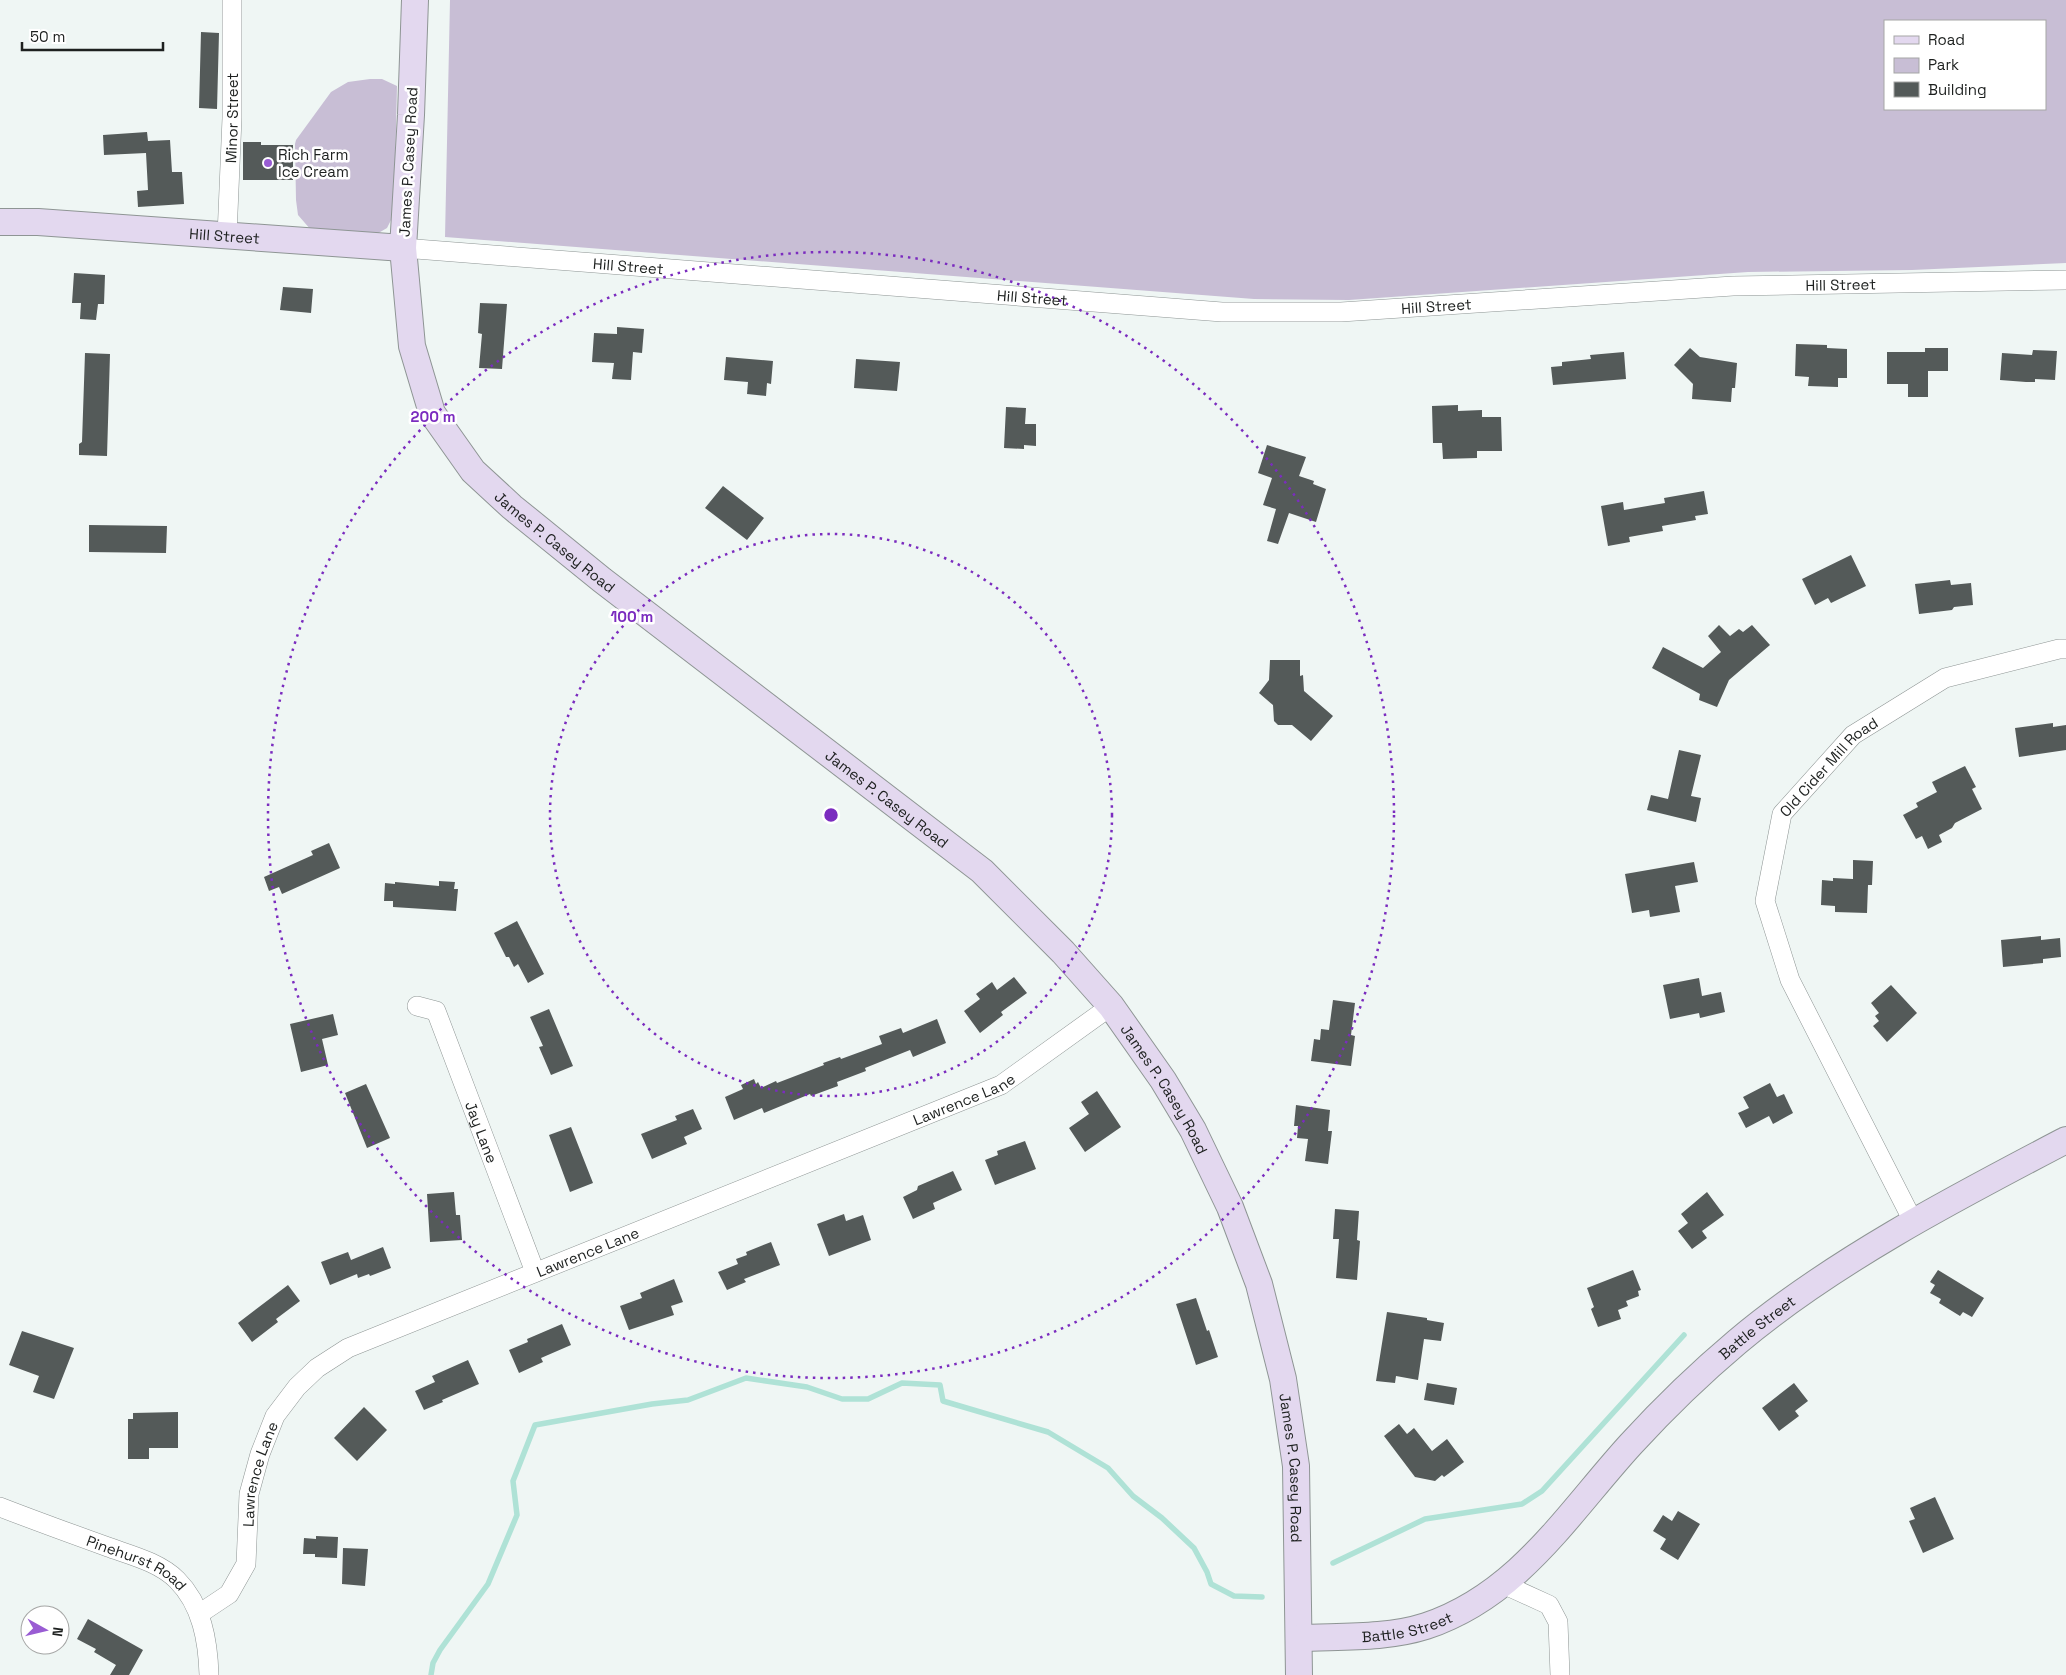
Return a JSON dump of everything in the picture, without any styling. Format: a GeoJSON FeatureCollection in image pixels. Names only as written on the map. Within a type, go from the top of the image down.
{"type":"FeatureCollection","features":[{"type":"Feature","properties":{"kind":"main road","name":"James P. Casey Road"},"geometry":{"type":"LineString","coordinates":[[415,0],[411,114],[403,248],[412,346],[432,413],[473,471],[512,507],[602,580],[982,872],[1063,952],[1111,1006],[1163,1080],[1193,1130],[1230,1207],[1259,1284],[1283,1379],[1296,1466],[1299,1675]]}},
{"type":"Feature","properties":{"kind":"main road","name":"Hill Street"},"geometry":{"type":"LineString","coordinates":[[0,222],[38,222],[403,248]]}},
{"type":"Feature","properties":{"kind":"main road","name":"Battle Street"},"geometry":{"type":"LineString","coordinates":[[1299,1638],[1383,1634],[1424,1626],[1467,1608],[1504,1584],[1549,1540],[1659,1414],[1730,1348],[1784,1305],[1848,1262],[1914,1223],[2066,1140]]}},
{"type":"Feature","properties":{"kind":"street","name":"Minor Street"},"geometry":{"type":"LineString","coordinates":[[227,236],[232,118],[232,0]]}},
{"type":"Feature","properties":{"kind":"street","name":"Hill Street"},"geometry":{"type":"LineString","coordinates":[[403,248],[1222,312],[1341,312],[1733,286],[2066,280]]}},
{"type":"Feature","properties":{"kind":"street","name":"Old Cider Mill Road"},"geometry":{"type":"LineString","coordinates":[[1914,1223],[1790,980],[1765,901],[1782,814],[1853,735],[1945,678],[2058,649],[2066,649]]}},
{"type":"Feature","properties":{"kind":"street","name":"Jay Lane"},"geometry":{"type":"LineString","coordinates":[[416,1006],[436,1011],[535,1272]]}},
{"type":"Feature","properties":{"kind":"street","name":"Lawrence Lane"},"geometry":{"type":"LineString","coordinates":[[199,1614],[229,1594],[246,1564],[249,1494],[260,1454],[276,1416],[297,1387],[317,1368],[348,1348],[1001,1085],[1111,1006]]}},
{"type":"Feature","properties":{"kind":"street","name":"Pinehurst Road"},"geometry":{"type":"LineString","coordinates":[[0,1507],[153,1564],[176,1579],[190,1597],[199,1614],[208,1653],[209,1675]]}},
{"type":"Feature","properties":{"kind":"street"},"geometry":{"type":"LineString","coordinates":[[1504,1584],[1549,1604],[1558,1622],[1560,1675]]}},
{"type":"Feature","properties":{"kind":"green space"},"geometry":{"type":"Polygon","coordinates":[[[450,0],[2066,0],[2066,263],[1912,270],[1748,272],[1349,300],[1254,299],[445,237],[450,0]]]}},
{"type":"Feature","properties":{"kind":"green space"},"geometry":{"type":"Polygon","coordinates":[[[382,79],[397,86],[394,214],[387,228],[375,235],[311,230],[298,215],[296,200],[296,140],[331,92],[348,82],[382,79]]]}},
{"type":"Feature","properties":{"kind":"building"},"geometry":{"type":"Polygon","coordinates":[[[201,32],[219,33],[217,109],[199,108],[201,32]]]}},
{"type":"Feature","properties":{"kind":"building"},"geometry":{"type":"Polygon","coordinates":[[[147,132],[148,141],[170,140],[172,172],[182,172],[184,204],[138,207],[137,191],[148,190],[146,153],[104,155],[103,135],[147,132]]]}},
{"type":"Feature","properties":{"kind":"building","name":"Rich Farm Ice Cream"},"geometry":{"type":"Polygon","coordinates":[[[243,142],[261,142],[261,145],[293,145],[293,180],[243,180],[243,142]]]}},
{"type":"Feature","properties":{"kind":"building"},"geometry":{"type":"Polygon","coordinates":[[[74,273],[105,275],[104,304],[98,304],[96,320],[80,319],[81,303],[72,303],[74,273]]]}},
{"type":"Feature","properties":{"kind":"building"},"geometry":{"type":"Polygon","coordinates":[[[283,287],[313,289],[311,313],[280,310],[283,287]]]}},
{"type":"Feature","properties":{"kind":"building"},"geometry":{"type":"Polygon","coordinates":[[[480,303],[507,304],[502,369],[479,368],[482,334],[478,333],[480,303]]]}},
{"type":"Feature","properties":{"kind":"building"},"geometry":{"type":"Polygon","coordinates":[[[617,327],[644,329],[642,353],[633,352],[631,380],[612,379],[614,363],[592,362],[594,333],[617,334],[617,327]]]}},
{"type":"Feature","properties":{"kind":"building"},"geometry":{"type":"Polygon","coordinates":[[[1796,344],[1827,345],[1827,348],[1847,349],[1847,378],[1838,378],[1838,387],[1808,386],[1809,377],[1795,376],[1796,344]]]}},
{"type":"Feature","properties":{"kind":"building"},"geometry":{"type":"Polygon","coordinates":[[[1690,348],[1700,357],[1737,363],[1735,388],[1732,388],[1731,402],[1692,399],[1693,384],[1674,365],[1690,348]]]}},
{"type":"Feature","properties":{"kind":"building"},"geometry":{"type":"Polygon","coordinates":[[[1925,348],[1948,348],[1948,371],[1928,371],[1928,397],[1908,397],[1908,384],[1887,384],[1887,352],[1925,352],[1925,348]]]}},
{"type":"Feature","properties":{"kind":"building"},"geometry":{"type":"Polygon","coordinates":[[[2033,350],[2057,351],[2055,380],[2035,379],[2035,382],[2026,382],[2000,380],[2002,353],[2032,355],[2033,350]]]}},
{"type":"Feature","properties":{"kind":"building"},"geometry":{"type":"Polygon","coordinates":[[[1624,352],[1626,379],[1553,385],[1551,367],[1562,366],[1562,362],[1591,359],[1590,355],[1624,352]]]}},
{"type":"Feature","properties":{"kind":"building"},"geometry":{"type":"Polygon","coordinates":[[[85,353],[110,354],[107,456],[79,455],[79,444],[82,442],[85,353]]]}},
{"type":"Feature","properties":{"kind":"building"},"geometry":{"type":"Polygon","coordinates":[[[726,357],[773,361],[771,384],[767,383],[766,396],[747,394],[748,382],[724,380],[726,357]]]}},
{"type":"Feature","properties":{"kind":"building"},"geometry":{"type":"Polygon","coordinates":[[[856,359],[900,362],[897,391],[854,388],[856,359]]]}},
{"type":"Feature","properties":{"kind":"building"},"geometry":{"type":"Polygon","coordinates":[[[1458,405],[1458,411],[1482,410],[1482,417],[1501,417],[1502,451],[1477,451],[1477,458],[1443,459],[1442,443],[1433,443],[1432,406],[1458,405]]]}},
{"type":"Feature","properties":{"kind":"building"},"geometry":{"type":"Polygon","coordinates":[[[1006,407],[1026,408],[1025,424],[1036,424],[1036,446],[1024,445],[1024,449],[1004,448],[1006,407]]]}},
{"type":"Feature","properties":{"kind":"building"},"geometry":{"type":"Polygon","coordinates":[[[1267,445],[1306,457],[1299,476],[1314,481],[1313,484],[1326,489],[1316,522],[1289,513],[1278,544],[1267,541],[1276,509],[1263,505],[1272,478],[1258,473],[1267,445]]]}},
{"type":"Feature","properties":{"kind":"building"},"geometry":{"type":"Polygon","coordinates":[[[723,486],[764,518],[747,540],[705,508],[723,486]]]}},
{"type":"Feature","properties":{"kind":"building"},"geometry":{"type":"Polygon","coordinates":[[[1704,491],[1708,514],[1695,516],[1696,520],[1662,526],[1663,531],[1629,537],[1630,542],[1608,546],[1601,506],[1623,502],[1624,510],[1665,503],[1664,498],[1704,491]]]}},
{"type":"Feature","properties":{"kind":"building"},"geometry":{"type":"Polygon","coordinates":[[[89,525],[167,526],[166,553],[89,552],[89,525]]]}},
{"type":"Feature","properties":{"kind":"building"},"geometry":{"type":"Polygon","coordinates":[[[1851,555],[1866,586],[1831,603],[1828,598],[1815,605],[1802,579],[1851,555]]]}},
{"type":"Feature","properties":{"kind":"building"},"geometry":{"type":"Polygon","coordinates":[[[1950,580],[1951,585],[1971,583],[1973,605],[1919,614],[1915,584],[1950,580]]]}},
{"type":"Feature","properties":{"kind":"building"},"geometry":{"type":"Polygon","coordinates":[[[1719,625],[1730,636],[1739,629],[1743,632],[1752,625],[1770,645],[1729,680],[1717,707],[1699,700],[1700,694],[1652,668],[1663,647],[1703,668],[1721,652],[1708,636],[1719,625]]]}},
{"type":"Feature","properties":{"kind":"building"},"geometry":{"type":"Polygon","coordinates":[[[1270,660],[1300,660],[1300,676],[1303,675],[1304,691],[1333,716],[1311,741],[1292,725],[1278,725],[1274,721],[1273,705],[1259,693],[1269,680],[1270,660]]]}},
{"type":"Feature","properties":{"kind":"building"},"geometry":{"type":"Polygon","coordinates":[[[2053,723],[2053,727],[2066,725],[2066,750],[2019,757],[2015,728],[2053,723]]]}},
{"type":"Feature","properties":{"kind":"building"},"geometry":{"type":"Polygon","coordinates":[[[1679,750],[1701,755],[1691,796],[1701,798],[1696,822],[1647,810],[1651,795],[1668,799],[1679,750]]]}},
{"type":"Feature","properties":{"kind":"building"},"geometry":{"type":"Polygon","coordinates":[[[1965,766],[1976,787],[1972,789],[1982,809],[1955,823],[1952,828],[1939,835],[1942,842],[1928,849],[1922,836],[1916,839],[1903,815],[1918,807],[1916,803],[1937,792],[1932,782],[1965,766]]]}},
{"type":"Feature","properties":{"kind":"building"},"geometry":{"type":"Polygon","coordinates":[[[329,843],[340,868],[282,894],[279,887],[269,891],[264,877],[313,855],[311,851],[329,843]]]}},
{"type":"Feature","properties":{"kind":"building"},"geometry":{"type":"Polygon","coordinates":[[[1853,860],[1873,861],[1872,885],[1868,885],[1867,913],[1835,912],[1835,906],[1821,905],[1822,880],[1833,881],[1833,878],[1853,879],[1853,860]]]}},
{"type":"Feature","properties":{"kind":"building"},"geometry":{"type":"Polygon","coordinates":[[[1694,862],[1698,882],[1675,886],[1680,912],[1650,917],[1649,910],[1632,913],[1625,874],[1694,862]]]}},
{"type":"Feature","properties":{"kind":"building"},"geometry":{"type":"Polygon","coordinates":[[[439,881],[455,882],[454,889],[458,889],[456,911],[393,907],[393,901],[384,901],[385,883],[395,884],[395,882],[439,886],[439,881]]]}},
{"type":"Feature","properties":{"kind":"building"},"geometry":{"type":"Polygon","coordinates":[[[517,921],[544,974],[528,983],[518,964],[514,967],[509,957],[506,957],[494,933],[517,921]]]}},
{"type":"Feature","properties":{"kind":"building"},"geometry":{"type":"Polygon","coordinates":[[[2041,936],[2041,940],[2060,938],[2061,957],[2043,959],[2043,963],[2003,967],[2001,940],[2041,936]]]}},
{"type":"Feature","properties":{"kind":"building"},"geometry":{"type":"Polygon","coordinates":[[[1014,977],[1027,993],[1001,1012],[1003,1015],[980,1033],[964,1011],[980,999],[976,994],[992,982],[997,990],[1014,977]]]}},
{"type":"Feature","properties":{"kind":"building"},"geometry":{"type":"Polygon","coordinates":[[[1699,978],[1702,996],[1721,992],[1725,1012],[1700,1018],[1699,1013],[1670,1019],[1663,985],[1699,978]]]}},
{"type":"Feature","properties":{"kind":"building"},"geometry":{"type":"Polygon","coordinates":[[[1891,985],[1917,1013],[1887,1042],[1873,1026],[1879,1021],[1875,1016],[1879,1013],[1871,1003],[1891,985]]]}},
{"type":"Feature","properties":{"kind":"building"},"geometry":{"type":"Polygon","coordinates":[[[1333,1000],[1355,1003],[1351,1035],[1355,1036],[1351,1066],[1311,1061],[1314,1039],[1320,1040],[1321,1029],[1329,1030],[1333,1000]]]}},
{"type":"Feature","properties":{"kind":"building"},"geometry":{"type":"Polygon","coordinates":[[[549,1009],[573,1066],[551,1075],[539,1047],[543,1046],[530,1017],[549,1009]]]}},
{"type":"Feature","properties":{"kind":"building"},"geometry":{"type":"Polygon","coordinates":[[[333,1014],[338,1035],[322,1039],[328,1065],[301,1072],[290,1024],[333,1014]]]}},
{"type":"Feature","properties":{"kind":"building"},"geometry":{"type":"Polygon","coordinates":[[[937,1019],[946,1043],[913,1057],[910,1050],[865,1068],[866,1071],[837,1082],[838,1086],[811,1096],[810,1094],[764,1113],[762,1108],[734,1120],[725,1097],[743,1089],[741,1085],[754,1079],[761,1088],[776,1081],[777,1083],[824,1065],[823,1063],[840,1057],[841,1059],[882,1044],[879,1036],[901,1028],[903,1033],[937,1019]]]}},
{"type":"Feature","properties":{"kind":"building"},"geometry":{"type":"Polygon","coordinates":[[[1770,1083],[1777,1097],[1784,1094],[1793,1113],[1773,1124],[1769,1116],[1746,1128],[1738,1113],[1749,1108],[1743,1097],[1770,1083]]]}},
{"type":"Feature","properties":{"kind":"building"},"geometry":{"type":"Polygon","coordinates":[[[366,1084],[390,1138],[367,1148],[345,1093],[366,1084]]]}},
{"type":"Feature","properties":{"kind":"building"},"geometry":{"type":"Polygon","coordinates":[[[1097,1091],[1121,1127],[1085,1152],[1069,1128],[1089,1114],[1081,1102],[1097,1091]]]}},
{"type":"Feature","properties":{"kind":"building"},"geometry":{"type":"Polygon","coordinates":[[[1296,1105],[1330,1110],[1328,1131],[1332,1131],[1328,1164],[1305,1161],[1308,1139],[1297,1138],[1298,1126],[1294,1126],[1296,1105]]]}},
{"type":"Feature","properties":{"kind":"building"},"geometry":{"type":"Polygon","coordinates":[[[693,1109],[702,1129],[684,1137],[687,1144],[652,1159],[641,1134],[677,1120],[675,1116],[693,1109]]]}},
{"type":"Feature","properties":{"kind":"building"},"geometry":{"type":"Polygon","coordinates":[[[571,1127],[593,1183],[570,1192],[549,1135],[571,1127]]]}},
{"type":"Feature","properties":{"kind":"building"},"geometry":{"type":"Polygon","coordinates":[[[1025,1141],[1036,1169],[995,1185],[985,1160],[998,1155],[997,1151],[1025,1141]]]}},
{"type":"Feature","properties":{"kind":"building"},"geometry":{"type":"Polygon","coordinates":[[[953,1171],[962,1190],[933,1203],[935,1209],[913,1219],[903,1197],[917,1190],[918,1186],[953,1171]]]}},
{"type":"Feature","properties":{"kind":"building"},"geometry":{"type":"Polygon","coordinates":[[[454,1192],[456,1215],[460,1215],[462,1240],[430,1242],[427,1194],[454,1192]]]}},
{"type":"Feature","properties":{"kind":"building"},"geometry":{"type":"Polygon","coordinates":[[[1707,1192],[1724,1215],[1702,1231],[1707,1238],[1692,1249],[1678,1231],[1688,1223],[1681,1214],[1707,1192]]]}},
{"type":"Feature","properties":{"kind":"building"},"geometry":{"type":"Polygon","coordinates":[[[1335,1209],[1359,1211],[1357,1240],[1360,1241],[1357,1280],[1336,1278],[1339,1239],[1333,1239],[1335,1209]]]}},
{"type":"Feature","properties":{"kind":"building"},"geometry":{"type":"Polygon","coordinates":[[[844,1214],[846,1221],[863,1215],[871,1240],[829,1256],[817,1224],[844,1214]]]}},
{"type":"Feature","properties":{"kind":"building"},"geometry":{"type":"Polygon","coordinates":[[[771,1242],[780,1265],[744,1279],[746,1282],[727,1290],[718,1272],[738,1264],[736,1259],[747,1255],[746,1252],[771,1242]]]}},
{"type":"Feature","properties":{"kind":"building"},"geometry":{"type":"Polygon","coordinates":[[[383,1247],[391,1268],[370,1276],[369,1274],[358,1278],[357,1274],[330,1285],[321,1262],[348,1252],[351,1260],[383,1247]]]}},
{"type":"Feature","properties":{"kind":"building"},"geometry":{"type":"Polygon","coordinates":[[[1633,1270],[1641,1290],[1638,1291],[1639,1296],[1626,1301],[1628,1306],[1618,1310],[1621,1319],[1598,1327],[1591,1309],[1594,1307],[1587,1288],[1633,1270]]]}},
{"type":"Feature","properties":{"kind":"building"},"geometry":{"type":"Polygon","coordinates":[[[1938,1270],[1984,1298],[1972,1317],[1963,1312],[1960,1316],[1939,1303],[1941,1299],[1930,1293],[1935,1285],[1930,1282],[1938,1270]]]}},
{"type":"Feature","properties":{"kind":"building"},"geometry":{"type":"Polygon","coordinates":[[[674,1279],[683,1302],[671,1306],[674,1315],[629,1330],[620,1306],[642,1298],[640,1293],[674,1279]]]}},
{"type":"Feature","properties":{"kind":"building"},"geometry":{"type":"Polygon","coordinates":[[[288,1285],[300,1301],[276,1319],[278,1322],[252,1342],[238,1323],[288,1285]]]}},
{"type":"Feature","properties":{"kind":"building"},"geometry":{"type":"Polygon","coordinates":[[[1196,1298],[1218,1357],[1196,1365],[1176,1304],[1196,1298]]]}},
{"type":"Feature","properties":{"kind":"building"},"geometry":{"type":"Polygon","coordinates":[[[1387,1312],[1427,1318],[1427,1320],[1444,1323],[1441,1341],[1424,1339],[1418,1380],[1396,1376],[1395,1383],[1376,1381],[1387,1312]]]}},
{"type":"Feature","properties":{"kind":"building"},"geometry":{"type":"Polygon","coordinates":[[[562,1324],[571,1345],[541,1358],[543,1362],[519,1373],[509,1350],[528,1342],[527,1339],[562,1324]]]}},
{"type":"Feature","properties":{"kind":"building"},"geometry":{"type":"Polygon","coordinates":[[[22,1331],[74,1348],[54,1399],[33,1392],[39,1376],[9,1365],[22,1331]]]}},
{"type":"Feature","properties":{"kind":"building"},"geometry":{"type":"Polygon","coordinates":[[[468,1360],[479,1384],[424,1410],[415,1391],[435,1382],[432,1376],[468,1360]]]}},
{"type":"Feature","properties":{"kind":"building"},"geometry":{"type":"Polygon","coordinates":[[[1427,1383],[1457,1388],[1454,1405],[1424,1400],[1427,1383]]]}},
{"type":"Feature","properties":{"kind":"building"},"geometry":{"type":"Polygon","coordinates":[[[1794,1383],[1808,1401],[1795,1411],[1799,1416],[1779,1431],[1762,1408],[1794,1383]]]}},
{"type":"Feature","properties":{"kind":"building"},"geometry":{"type":"Polygon","coordinates":[[[364,1407],[387,1430],[357,1461],[334,1438],[364,1407]]]}},
{"type":"Feature","properties":{"kind":"building"},"geometry":{"type":"Polygon","coordinates":[[[178,1412],[178,1448],[149,1448],[149,1459],[128,1459],[128,1419],[133,1419],[133,1413],[178,1412]]]}},
{"type":"Feature","properties":{"kind":"building"},"geometry":{"type":"Polygon","coordinates":[[[1399,1424],[1407,1434],[1414,1428],[1432,1451],[1447,1439],[1464,1462],[1444,1477],[1442,1475],[1435,1481],[1415,1477],[1384,1436],[1399,1424]]]}},
{"type":"Feature","properties":{"kind":"building"},"geometry":{"type":"Polygon","coordinates":[[[1935,1497],[1954,1539],[1923,1553],[1909,1521],[1915,1519],[1910,1508],[1935,1497]]]}},
{"type":"Feature","properties":{"kind":"building"},"geometry":{"type":"Polygon","coordinates":[[[1678,1511],[1700,1524],[1678,1560],[1660,1549],[1666,1539],[1653,1531],[1663,1515],[1672,1521],[1678,1511]]]}},
{"type":"Feature","properties":{"kind":"building"},"geometry":{"type":"Polygon","coordinates":[[[316,1536],[338,1537],[337,1558],[315,1557],[315,1554],[303,1554],[304,1538],[316,1539],[316,1536]]]}},
{"type":"Feature","properties":{"kind":"building"},"geometry":{"type":"Polygon","coordinates":[[[343,1548],[368,1549],[365,1586],[342,1584],[343,1548]]]}},
{"type":"Feature","properties":{"kind":"building"},"geometry":{"type":"Polygon","coordinates":[[[88,1619],[143,1650],[129,1675],[110,1675],[116,1665],[94,1652],[96,1649],[77,1639],[88,1619]]]}},
{"type":"Feature","properties":{"kind":"waterway"},"geometry":{"type":"LineString","coordinates":[[1333,1563],[1425,1519],[1522,1504],[1542,1491],[1684,1335]]}},
{"type":"Feature","properties":{"kind":"waterway"},"geometry":{"type":"LineString","coordinates":[[431,1675],[433,1663],[440,1650],[488,1584],[517,1515],[513,1481],[535,1425],[652,1404],[688,1400],[746,1378],[807,1387],[842,1399],[868,1399],[902,1383],[940,1385],[943,1401],[1048,1432],[1108,1468],[1133,1496],[1162,1518],[1194,1548],[1207,1572],[1211,1584],[1234,1596],[1262,1597]]}},
{"type":"Feature","properties":{"kind":"place","name":"Rich Farm Ice Cream"},"geometry":{"type":"Point","coordinates":[268,163]}}]}
